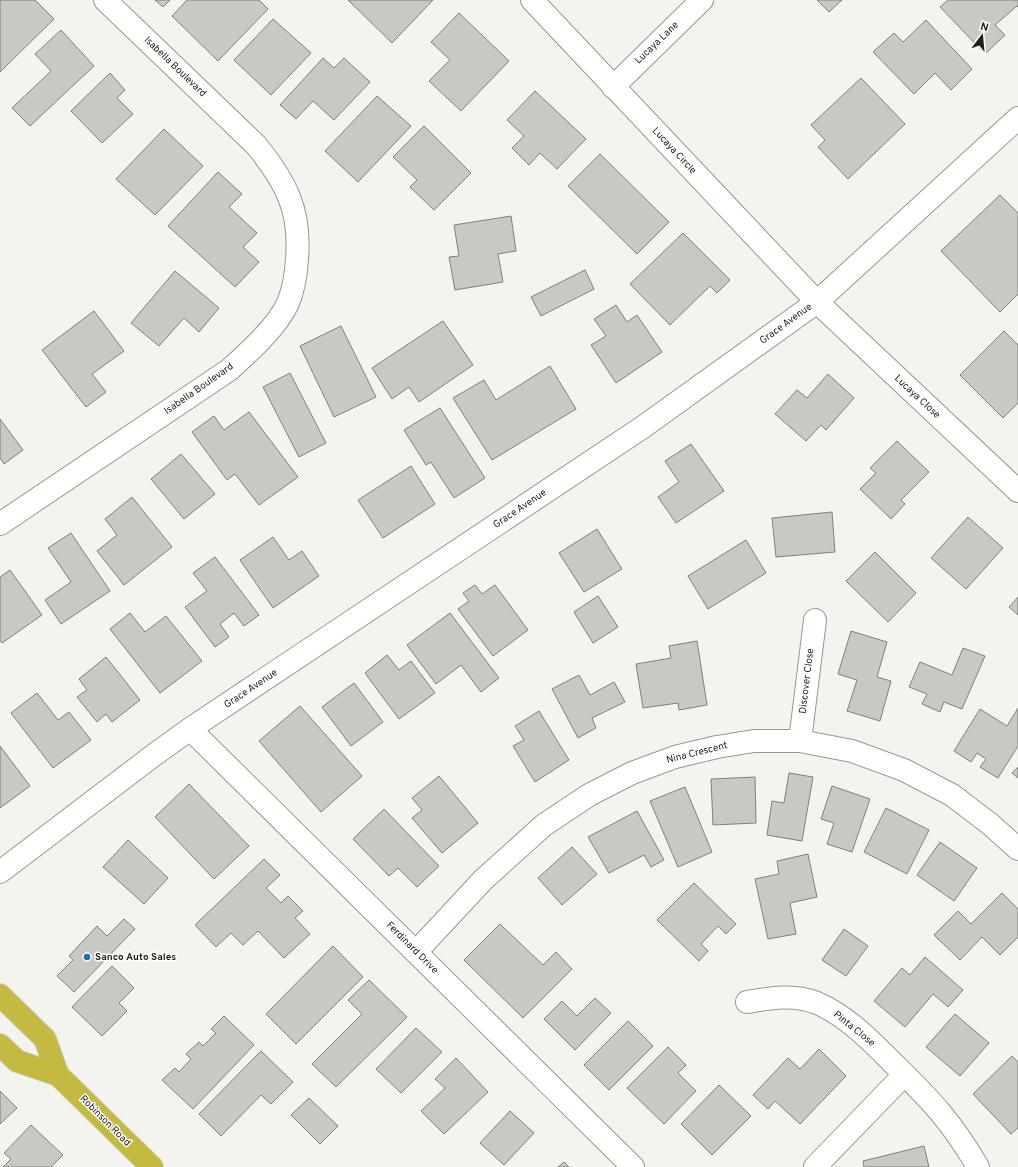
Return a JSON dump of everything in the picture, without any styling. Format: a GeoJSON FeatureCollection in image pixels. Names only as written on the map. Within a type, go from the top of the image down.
{"type":"FeatureCollection","features":[{"type":"Feature","properties":{"kind":"highway","name":"Robinson Road"},"geometry":{"type":"LineString","coordinates":[[0,995],[45,1039],[58,1075]]}},
{"type":"Feature","properties":{"kind":"highway","name":"Robinson Road"},"geometry":{"type":"LineString","coordinates":[[0,1045],[17,1061],[58,1075],[152,1167]]}},
{"type":"Feature","properties":{"kind":"street","name":"Isabella Boulevard"},"geometry":{"type":"LineString","coordinates":[[0,524],[230,370],[258,342],[279,317],[287,304],[294,283],[298,246],[297,223],[290,197],[284,183],[256,145],[105,0]]}},
{"type":"Feature","properties":{"kind":"street","name":"Lucaya Circle"},"geometry":{"type":"LineString","coordinates":[[532,0],[817,302]]}},
{"type":"Feature","properties":{"kind":"street","name":"Lucaya Lane"},"geometry":{"type":"LineString","coordinates":[[613,87],[702,0]]}},
{"type":"Feature","properties":{"kind":"street","name":"Grace Avenue"},"geometry":{"type":"LineString","coordinates":[[0,872],[190,729],[643,427],[817,302],[1018,118]]}},
{"type":"Feature","properties":{"kind":"street","name":"Lucaya Close"},"geometry":{"type":"LineString","coordinates":[[817,302],[1018,491]]}},
{"type":"Feature","properties":{"kind":"street","name":"Discover Close"},"geometry":{"type":"LineString","coordinates":[[800,741],[814,620]]}},
{"type":"Feature","properties":{"kind":"street","name":"Ferdinard Drive"},"geometry":{"type":"LineString","coordinates":[[190,729],[633,1167]]}},
{"type":"Feature","properties":{"kind":"street","name":"Nina Crescent"},"geometry":{"type":"LineString","coordinates":[[416,952],[483,880],[544,825],[589,795],[632,773],[675,757],[717,747],[754,741],[800,741],[852,751],[904,770],[952,795],[990,824],[1018,849]]}},
{"type":"Feature","properties":{"kind":"street","name":"Pinta Close"},"geometry":{"type":"LineString","coordinates":[[747,1002],[777,997],[798,999],[815,1003],[832,1011],[855,1028],[874,1045],[940,1111],[965,1144],[978,1167]]}},
{"type":"Feature","properties":{"kind":"street"},"geometry":{"type":"LineString","coordinates":[[815,1167],[904,1075]]}},
{"type":"Feature","properties":{"kind":"building"},"geometry":{"type":"Polygon","coordinates":[[[0,0],[35,0],[54,19],[0,72],[0,0]]]}},
{"type":"Feature","properties":{"kind":"building"},"geometry":{"type":"Polygon","coordinates":[[[155,0],[170,0],[163,7],[155,0]]]}},
{"type":"Feature","properties":{"kind":"building"},"geometry":{"type":"Polygon","coordinates":[[[187,0],[259,0],[268,9],[218,61],[172,16],[187,0]]]}},
{"type":"Feature","properties":{"kind":"building"},"geometry":{"type":"Polygon","coordinates":[[[348,0],[433,0],[392,43],[348,0]]]}},
{"type":"Feature","properties":{"kind":"building"},"geometry":{"type":"Polygon","coordinates":[[[817,0],[842,0],[829,12],[817,0]]]}},
{"type":"Feature","properties":{"kind":"building"},"geometry":{"type":"Polygon","coordinates":[[[948,0],[1018,0],[1018,7],[1017,6],[995,25],[1005,35],[985,54],[940,7],[948,0]]]}},
{"type":"Feature","properties":{"kind":"building"},"geometry":{"type":"Polygon","coordinates":[[[459,13],[509,61],[461,111],[429,81],[450,60],[431,42],[459,13]]]}},
{"type":"Feature","properties":{"kind":"building"},"geometry":{"type":"Polygon","coordinates":[[[273,19],[311,53],[271,95],[234,60],[273,19]]]}},
{"type":"Feature","properties":{"kind":"building"},"geometry":{"type":"Polygon","coordinates":[[[926,20],[972,69],[951,90],[935,73],[914,94],[873,52],[894,33],[903,42],[926,20]]]}},
{"type":"Feature","properties":{"kind":"building"},"geometry":{"type":"Polygon","coordinates":[[[61,30],[94,66],[30,126],[12,108],[51,71],[35,54],[61,30]]]}},
{"type":"Feature","properties":{"kind":"building"},"geometry":{"type":"Polygon","coordinates":[[[323,58],[334,68],[344,58],[370,82],[334,120],[313,101],[296,119],[280,105],[323,58]]]}},
{"type":"Feature","properties":{"kind":"building"},"geometry":{"type":"Polygon","coordinates":[[[110,73],[125,90],[117,98],[133,114],[102,143],[71,111],[110,73]]]}},
{"type":"Feature","properties":{"kind":"building"},"geometry":{"type":"Polygon","coordinates":[[[861,78],[905,124],[848,179],[818,147],[825,140],[811,125],[861,78]]]}},
{"type":"Feature","properties":{"kind":"building"},"geometry":{"type":"Polygon","coordinates":[[[535,91],[586,139],[557,169],[540,153],[529,165],[512,148],[524,136],[507,120],[535,91]]]}},
{"type":"Feature","properties":{"kind":"building"},"geometry":{"type":"Polygon","coordinates":[[[377,96],[411,126],[358,182],[325,151],[377,96]]]}},
{"type":"Feature","properties":{"kind":"building"},"geometry":{"type":"Polygon","coordinates":[[[424,126],[471,173],[434,210],[410,187],[417,180],[393,157],[424,126]]]}},
{"type":"Feature","properties":{"kind":"building"},"geometry":{"type":"Polygon","coordinates":[[[164,129],[203,166],[155,215],[116,179],[164,129]]]}},
{"type":"Feature","properties":{"kind":"building"},"geometry":{"type":"Polygon","coordinates":[[[600,154],[669,222],[637,254],[568,186],[600,154]]]}},
{"type":"Feature","properties":{"kind":"building"},"geometry":{"type":"Polygon","coordinates":[[[218,172],[242,194],[229,207],[257,233],[243,247],[259,262],[235,287],[168,226],[218,172]]]}},
{"type":"Feature","properties":{"kind":"building"},"geometry":{"type":"Polygon","coordinates":[[[1000,195],[1018,213],[1018,294],[1000,312],[941,251],[1000,195]]]}},
{"type":"Feature","properties":{"kind":"building"},"geometry":{"type":"Polygon","coordinates":[[[511,216],[516,251],[498,254],[503,282],[455,290],[449,257],[459,256],[454,225],[511,216]]]}},
{"type":"Feature","properties":{"kind":"building"},"geometry":{"type":"Polygon","coordinates":[[[683,233],[730,280],[717,293],[710,286],[670,325],[630,284],[683,233]]]}},
{"type":"Feature","properties":{"kind":"building"},"geometry":{"type":"Polygon","coordinates":[[[585,270],[594,289],[541,316],[531,297],[585,270]]]}},
{"type":"Feature","properties":{"kind":"building"},"geometry":{"type":"Polygon","coordinates":[[[175,271],[219,308],[199,332],[184,318],[159,346],[131,323],[175,271]]]}},
{"type":"Feature","properties":{"kind":"building"},"geometry":{"type":"Polygon","coordinates":[[[616,305],[627,322],[637,315],[662,352],[616,383],[591,345],[606,336],[594,319],[616,305]]]}},
{"type":"Feature","properties":{"kind":"building"},"geometry":{"type":"Polygon","coordinates":[[[94,311],[124,351],[92,374],[106,392],[86,407],[42,350],[94,311]]]}},
{"type":"Feature","properties":{"kind":"building"},"geometry":{"type":"Polygon","coordinates":[[[443,321],[473,365],[419,402],[409,387],[392,399],[372,368],[443,321]]]}},
{"type":"Feature","properties":{"kind":"building"},"geometry":{"type":"Polygon","coordinates":[[[341,326],[376,397],[334,417],[300,346],[341,326]]]}},
{"type":"Feature","properties":{"kind":"building"},"geometry":{"type":"Polygon","coordinates":[[[1004,331],[1018,345],[1018,403],[1003,418],[960,375],[1004,331]]]}},
{"type":"Feature","properties":{"kind":"building"},"geometry":{"type":"Polygon","coordinates":[[[550,366],[576,409],[492,460],[453,398],[484,380],[496,400],[550,366]]]}},
{"type":"Feature","properties":{"kind":"building"},"geometry":{"type":"Polygon","coordinates":[[[290,373],[326,443],[299,457],[263,387],[290,373]]]}},
{"type":"Feature","properties":{"kind":"building"},"geometry":{"type":"Polygon","coordinates":[[[828,374],[854,398],[826,430],[821,425],[806,441],[775,414],[797,390],[807,398],[828,374]]]}},
{"type":"Feature","properties":{"kind":"building"},"geometry":{"type":"Polygon","coordinates":[[[440,408],[485,478],[454,498],[431,462],[426,465],[404,430],[440,408]]]}},
{"type":"Feature","properties":{"kind":"building"},"geometry":{"type":"Polygon","coordinates":[[[249,412],[298,477],[259,505],[235,474],[227,480],[192,432],[214,416],[224,430],[249,412]]]}},
{"type":"Feature","properties":{"kind":"building"},"geometry":{"type":"Polygon","coordinates":[[[0,419],[23,450],[4,464],[0,458],[0,419]]]}},
{"type":"Feature","properties":{"kind":"building"},"geometry":{"type":"Polygon","coordinates":[[[897,441],[929,472],[901,500],[905,504],[891,519],[860,489],[876,473],[870,468],[897,441]]]}},
{"type":"Feature","properties":{"kind":"building"},"geometry":{"type":"Polygon","coordinates":[[[691,444],[724,491],[676,523],[658,497],[679,482],[665,461],[691,444]]]}},
{"type":"Feature","properties":{"kind":"building"},"geometry":{"type":"Polygon","coordinates":[[[181,454],[215,494],[184,519],[151,479],[181,454]]]}},
{"type":"Feature","properties":{"kind":"building"},"geometry":{"type":"Polygon","coordinates":[[[411,466],[435,504],[383,538],[358,500],[411,466]]]}},
{"type":"Feature","properties":{"kind":"building"},"geometry":{"type":"Polygon","coordinates":[[[132,497],[172,547],[124,585],[97,551],[117,535],[105,519],[132,497]]]}},
{"type":"Feature","properties":{"kind":"building"},"geometry":{"type":"Polygon","coordinates":[[[832,512],[835,552],[776,557],[772,518],[832,512]]]}},
{"type":"Feature","properties":{"kind":"building"},"geometry":{"type":"Polygon","coordinates":[[[968,517],[1003,548],[966,589],[931,558],[968,517]]]}},
{"type":"Feature","properties":{"kind":"building"},"geometry":{"type":"Polygon","coordinates":[[[597,529],[622,569],[584,592],[559,553],[597,529]]]}},
{"type":"Feature","properties":{"kind":"building"},"geometry":{"type":"Polygon","coordinates":[[[71,533],[110,591],[61,624],[45,600],[71,582],[48,548],[71,533]]]}},
{"type":"Feature","properties":{"kind":"building"},"geometry":{"type":"Polygon","coordinates":[[[273,537],[289,560],[302,551],[319,576],[273,608],[240,560],[273,537]]]}},
{"type":"Feature","properties":{"kind":"building"},"geometry":{"type":"Polygon","coordinates":[[[746,540],[766,573],[708,609],[688,576],[746,540]]]}},
{"type":"Feature","properties":{"kind":"building"},"geometry":{"type":"Polygon","coordinates":[[[875,552],[916,593],[888,622],[846,581],[875,552]]]}},
{"type":"Feature","properties":{"kind":"building"},"geometry":{"type":"Polygon","coordinates":[[[215,557],[259,615],[244,626],[234,613],[220,624],[229,637],[215,647],[185,607],[207,591],[193,573],[215,557]]]}},
{"type":"Feature","properties":{"kind":"building"},"geometry":{"type":"Polygon","coordinates":[[[10,570],[42,615],[2,643],[0,640],[0,577],[10,570]]]}},
{"type":"Feature","properties":{"kind":"building"},"geometry":{"type":"Polygon","coordinates":[[[475,585],[482,594],[495,585],[528,630],[493,656],[458,609],[469,601],[463,593],[475,585]]]}},
{"type":"Feature","properties":{"kind":"building"},"geometry":{"type":"Polygon","coordinates":[[[598,596],[618,627],[593,643],[574,612],[598,596]]]}},
{"type":"Feature","properties":{"kind":"building"},"geometry":{"type":"Polygon","coordinates":[[[1018,597],[1018,615],[1009,607],[1018,597]]]}},
{"type":"Feature","properties":{"kind":"building"},"geometry":{"type":"Polygon","coordinates":[[[130,613],[145,632],[166,616],[202,661],[160,693],[110,629],[130,613]]]}},
{"type":"Feature","properties":{"kind":"building"},"geometry":{"type":"Polygon","coordinates":[[[450,613],[499,678],[481,692],[461,665],[436,684],[407,645],[450,613]]]}},
{"type":"Feature","properties":{"kind":"building"},"geometry":{"type":"Polygon","coordinates":[[[851,631],[887,642],[877,677],[891,681],[880,721],[847,711],[857,680],[838,674],[851,631]]]}},
{"type":"Feature","properties":{"kind":"building"},"geometry":{"type":"Polygon","coordinates":[[[697,641],[707,705],[679,710],[678,703],[643,708],[636,664],[671,658],[669,646],[697,641]]]}},
{"type":"Feature","properties":{"kind":"building"},"geometry":{"type":"Polygon","coordinates":[[[963,648],[985,656],[962,709],[944,702],[940,712],[922,704],[927,694],[909,687],[920,662],[952,675],[963,648]]]}},
{"type":"Feature","properties":{"kind":"building"},"geometry":{"type":"Polygon","coordinates":[[[387,655],[399,670],[411,661],[435,693],[399,719],[365,673],[387,655]]]}},
{"type":"Feature","properties":{"kind":"building"},"geometry":{"type":"Polygon","coordinates":[[[106,657],[140,700],[112,722],[106,714],[97,722],[77,697],[87,690],[79,679],[106,657]]]}},
{"type":"Feature","properties":{"kind":"building"},"geometry":{"type":"Polygon","coordinates":[[[579,675],[590,695],[614,682],[625,702],[592,718],[596,728],[578,738],[552,689],[579,675]]]}},
{"type":"Feature","properties":{"kind":"building"},"geometry":{"type":"Polygon","coordinates":[[[354,683],[383,722],[351,746],[322,707],[354,683]]]}},
{"type":"Feature","properties":{"kind":"building"},"geometry":{"type":"Polygon","coordinates":[[[37,693],[58,720],[69,712],[91,740],[53,768],[11,713],[37,693]]]}},
{"type":"Feature","properties":{"kind":"building"},"geometry":{"type":"Polygon","coordinates":[[[300,706],[362,776],[321,812],[259,741],[300,706]]]}},
{"type":"Feature","properties":{"kind":"building"},"geometry":{"type":"Polygon","coordinates":[[[1018,708],[1018,746],[998,778],[980,767],[986,759],[977,753],[971,762],[954,751],[980,709],[1007,726],[1018,708]]]}},
{"type":"Feature","properties":{"kind":"building"},"geometry":{"type":"Polygon","coordinates":[[[539,711],[569,760],[535,782],[513,746],[524,740],[515,726],[539,711]]]}},
{"type":"Feature","properties":{"kind":"building"},"geometry":{"type":"Polygon","coordinates":[[[0,746],[30,786],[0,808],[0,746]]]}},
{"type":"Feature","properties":{"kind":"building"},"geometry":{"type":"Polygon","coordinates":[[[1018,767],[1018,778],[1012,773],[1018,767]]]}},
{"type":"Feature","properties":{"kind":"building"},"geometry":{"type":"Polygon","coordinates":[[[789,773],[813,777],[802,841],[767,835],[772,801],[784,803],[789,773]]]}},
{"type":"Feature","properties":{"kind":"building"},"geometry":{"type":"Polygon","coordinates":[[[439,776],[478,823],[442,853],[412,818],[422,810],[412,798],[439,776]]]}},
{"type":"Feature","properties":{"kind":"building"},"geometry":{"type":"Polygon","coordinates":[[[755,777],[756,823],[713,825],[711,779],[755,777]]]}},
{"type":"Feature","properties":{"kind":"building"},"geometry":{"type":"Polygon","coordinates":[[[189,784],[249,846],[214,879],[155,817],[189,784]]]}},
{"type":"Feature","properties":{"kind":"building"},"geometry":{"type":"Polygon","coordinates":[[[832,786],[870,799],[852,852],[827,844],[834,823],[821,819],[832,786]]]}},
{"type":"Feature","properties":{"kind":"building"},"geometry":{"type":"Polygon","coordinates":[[[685,787],[712,852],[678,867],[650,801],[685,787]]]}},
{"type":"Feature","properties":{"kind":"building"},"geometry":{"type":"Polygon","coordinates":[[[886,808],[929,830],[907,874],[864,852],[886,808]]]}},
{"type":"Feature","properties":{"kind":"building"},"geometry":{"type":"Polygon","coordinates":[[[384,809],[439,866],[417,887],[398,868],[389,876],[353,839],[384,809]]]}},
{"type":"Feature","properties":{"kind":"building"},"geometry":{"type":"Polygon","coordinates":[[[637,811],[664,860],[651,867],[644,855],[609,873],[588,837],[637,811]]]}},
{"type":"Feature","properties":{"kind":"building"},"geometry":{"type":"Polygon","coordinates":[[[128,840],[168,878],[144,904],[103,867],[128,840]]]}},
{"type":"Feature","properties":{"kind":"building"},"geometry":{"type":"Polygon","coordinates":[[[940,842],[977,868],[954,901],[917,875],[940,842]]]}},
{"type":"Feature","properties":{"kind":"building"},"geometry":{"type":"Polygon","coordinates":[[[572,847],[597,874],[562,905],[538,878],[572,847]]]}},
{"type":"Feature","properties":{"kind":"building"},"geometry":{"type":"Polygon","coordinates":[[[808,854],[817,897],[790,903],[796,934],[768,939],[755,879],[779,874],[777,861],[808,854]]]}},
{"type":"Feature","properties":{"kind":"building"},"geometry":{"type":"Polygon","coordinates":[[[264,859],[280,875],[266,888],[281,903],[288,896],[303,911],[295,918],[310,934],[284,958],[258,931],[243,945],[231,933],[216,947],[195,925],[264,859]]]}},
{"type":"Feature","properties":{"kind":"building"},"geometry":{"type":"Polygon","coordinates":[[[694,883],[736,924],[726,934],[718,926],[701,944],[708,951],[699,961],[657,920],[694,883]]]}},
{"type":"Feature","properties":{"kind":"building"},"geometry":{"type":"Polygon","coordinates":[[[1002,893],[1018,909],[1018,937],[1000,955],[982,937],[960,960],[934,935],[958,911],[971,924],[1002,893]]]}},
{"type":"Feature","properties":{"kind":"building"},"geometry":{"type":"Polygon","coordinates":[[[124,919],[135,929],[74,992],[57,976],[73,960],[69,956],[97,926],[107,936],[124,919]]]}},
{"type":"Feature","properties":{"kind":"building"},"geometry":{"type":"Polygon","coordinates":[[[500,924],[543,965],[556,952],[572,969],[523,1018],[464,960],[500,924]]]}},
{"type":"Feature","properties":{"kind":"building"},"geometry":{"type":"Polygon","coordinates":[[[844,929],[868,946],[846,976],[822,960],[844,929]]]}},
{"type":"Feature","properties":{"kind":"building"},"geometry":{"type":"Polygon","coordinates":[[[333,946],[363,977],[296,1044],[266,1014],[333,946]]]}},
{"type":"Feature","properties":{"kind":"building"},"geometry":{"type":"Polygon","coordinates":[[[925,957],[963,990],[948,1007],[933,994],[905,1027],[874,1001],[902,968],[910,975],[925,957]]]}},
{"type":"Feature","properties":{"kind":"building"},"geometry":{"type":"Polygon","coordinates":[[[112,966],[134,988],[119,1003],[127,1011],[102,1036],[72,1007],[112,966]]]}},
{"type":"Feature","properties":{"kind":"building"},"geometry":{"type":"Polygon","coordinates":[[[369,980],[407,1017],[336,1087],[312,1064],[362,1014],[348,1000],[369,980]]]}},
{"type":"Feature","properties":{"kind":"building"},"geometry":{"type":"Polygon","coordinates":[[[595,998],[611,1013],[575,1050],[544,1019],[562,1001],[577,1016],[595,998]]]}},
{"type":"Feature","properties":{"kind":"building"},"geometry":{"type":"Polygon","coordinates":[[[955,1014],[989,1043],[960,1076],[926,1047],[955,1014]]]}},
{"type":"Feature","properties":{"kind":"building"},"geometry":{"type":"Polygon","coordinates":[[[224,1016],[254,1045],[193,1109],[162,1080],[175,1068],[179,1072],[191,1059],[186,1054],[199,1042],[203,1046],[216,1033],[211,1029],[224,1016]]]}},
{"type":"Feature","properties":{"kind":"building"},"geometry":{"type":"Polygon","coordinates":[[[628,1021],[653,1046],[609,1090],[584,1065],[628,1021]]]}},
{"type":"Feature","properties":{"kind":"building"},"geometry":{"type":"Polygon","coordinates":[[[416,1028],[442,1052],[401,1093],[376,1069],[416,1028]]]}},
{"type":"Feature","properties":{"kind":"building"},"geometry":{"type":"Polygon","coordinates":[[[668,1047],[686,1065],[678,1073],[696,1091],[664,1124],[627,1088],[668,1047]]]}},
{"type":"Feature","properties":{"kind":"building"},"geometry":{"type":"Polygon","coordinates":[[[819,1049],[846,1076],[800,1124],[775,1101],[768,1109],[753,1095],[788,1058],[800,1069],[819,1049]]]}},
{"type":"Feature","properties":{"kind":"building"},"geometry":{"type":"Polygon","coordinates":[[[261,1051],[293,1082],[271,1104],[261,1095],[221,1136],[199,1114],[261,1051]]]}},
{"type":"Feature","properties":{"kind":"building"},"geometry":{"type":"Polygon","coordinates":[[[1012,1056],[1018,1062],[1018,1128],[1011,1134],[973,1094],[1012,1056]]]}},
{"type":"Feature","properties":{"kind":"building"},"geometry":{"type":"Polygon","coordinates":[[[456,1058],[488,1092],[444,1134],[421,1111],[445,1088],[435,1079],[456,1058]]]}},
{"type":"Feature","properties":{"kind":"building"},"geometry":{"type":"Polygon","coordinates":[[[719,1085],[751,1116],[712,1155],[681,1124],[719,1085]]]}},
{"type":"Feature","properties":{"kind":"building"},"geometry":{"type":"Polygon","coordinates":[[[0,1091],[17,1108],[0,1124],[0,1091]]]}},
{"type":"Feature","properties":{"kind":"building"},"geometry":{"type":"Polygon","coordinates":[[[309,1098],[338,1126],[320,1144],[291,1115],[309,1098]]]}},
{"type":"Feature","properties":{"kind":"building"},"geometry":{"type":"Polygon","coordinates":[[[510,1111],[534,1133],[504,1165],[480,1143],[510,1111]]]}},
{"type":"Feature","properties":{"kind":"building"},"geometry":{"type":"Polygon","coordinates":[[[31,1125],[63,1155],[51,1167],[3,1167],[11,1159],[4,1153],[31,1125]]]}},
{"type":"Feature","properties":{"kind":"building"},"geometry":{"type":"Polygon","coordinates":[[[924,1146],[929,1167],[864,1167],[863,1161],[924,1146]]]}},
{"type":"Feature","properties":{"kind":"building"},"geometry":{"type":"Polygon","coordinates":[[[564,1162],[569,1167],[558,1167],[564,1162]]]}},
{"type":"Feature","properties":{"kind":"place","name":"Sanco Auto Sales"},"geometry":{"type":"Point","coordinates":[87,957]}}]}
